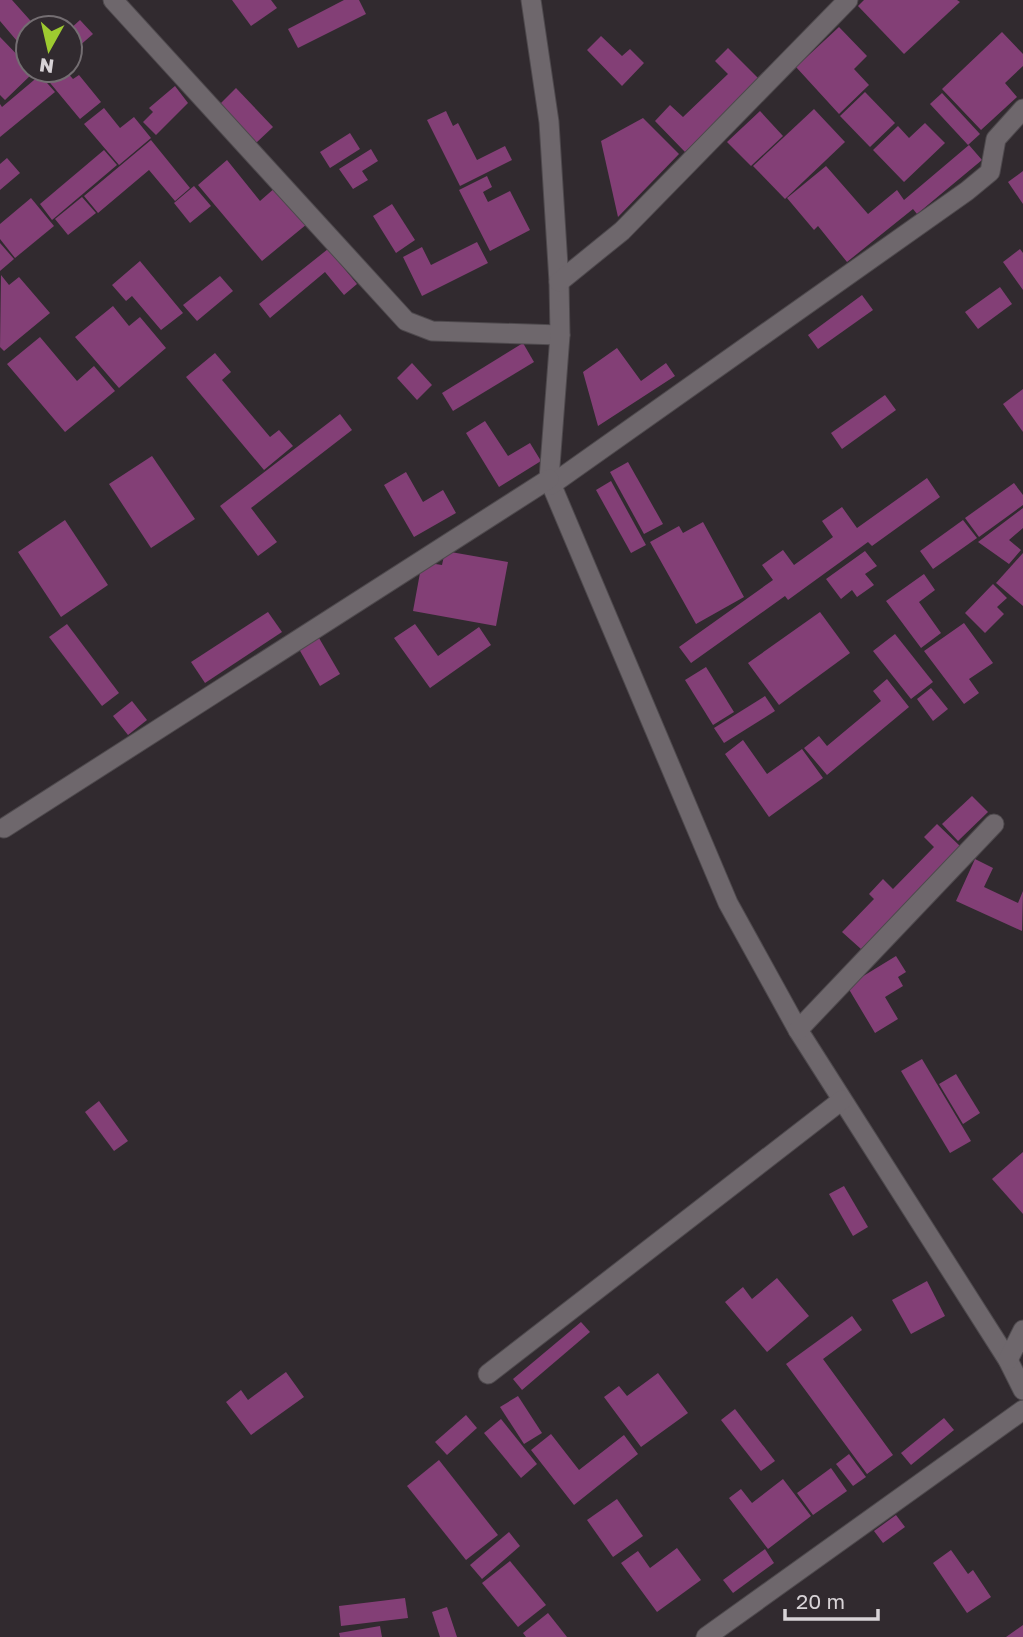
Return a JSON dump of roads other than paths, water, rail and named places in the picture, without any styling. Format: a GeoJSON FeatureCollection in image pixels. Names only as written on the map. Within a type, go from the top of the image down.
{"type":"FeatureCollection","features":[{"type":"Feature","properties":{"kind":"street"},"geometry":{"type":"LineString","coordinates":[[113,0],[406,321],[432,331],[560,335]]}},
{"type":"Feature","properties":{"kind":"street"},"geometry":{"type":"LineString","coordinates":[[531,0],[549,122],[559,282],[560,335],[550,482],[728,903],[798,1030],[1008,1360],[1023,1390]]}},
{"type":"Feature","properties":{"kind":"street"},"geometry":{"type":"LineString","coordinates":[[559,282],[622,231],[848,0]]}},
{"type":"Feature","properties":{"kind":"street"},"geometry":{"type":"LineString","coordinates":[[4,828],[550,482],[967,191],[990,172],[996,139],[1023,109]]}},
{"type":"Feature","properties":{"kind":"street"},"geometry":{"type":"LineString","coordinates":[[798,1030],[994,824]]}},
{"type":"Feature","properties":{"kind":"street"},"geometry":{"type":"LineString","coordinates":[[488,1374],[842,1100]]}},
{"type":"Feature","properties":{"kind":"street"},"geometry":{"type":"LineString","coordinates":[[1008,1360],[1023,1330]]}},
{"type":"Feature","properties":{"kind":"street"},"geometry":{"type":"LineString","coordinates":[[706,1637],[1023,1410]]}}]}
